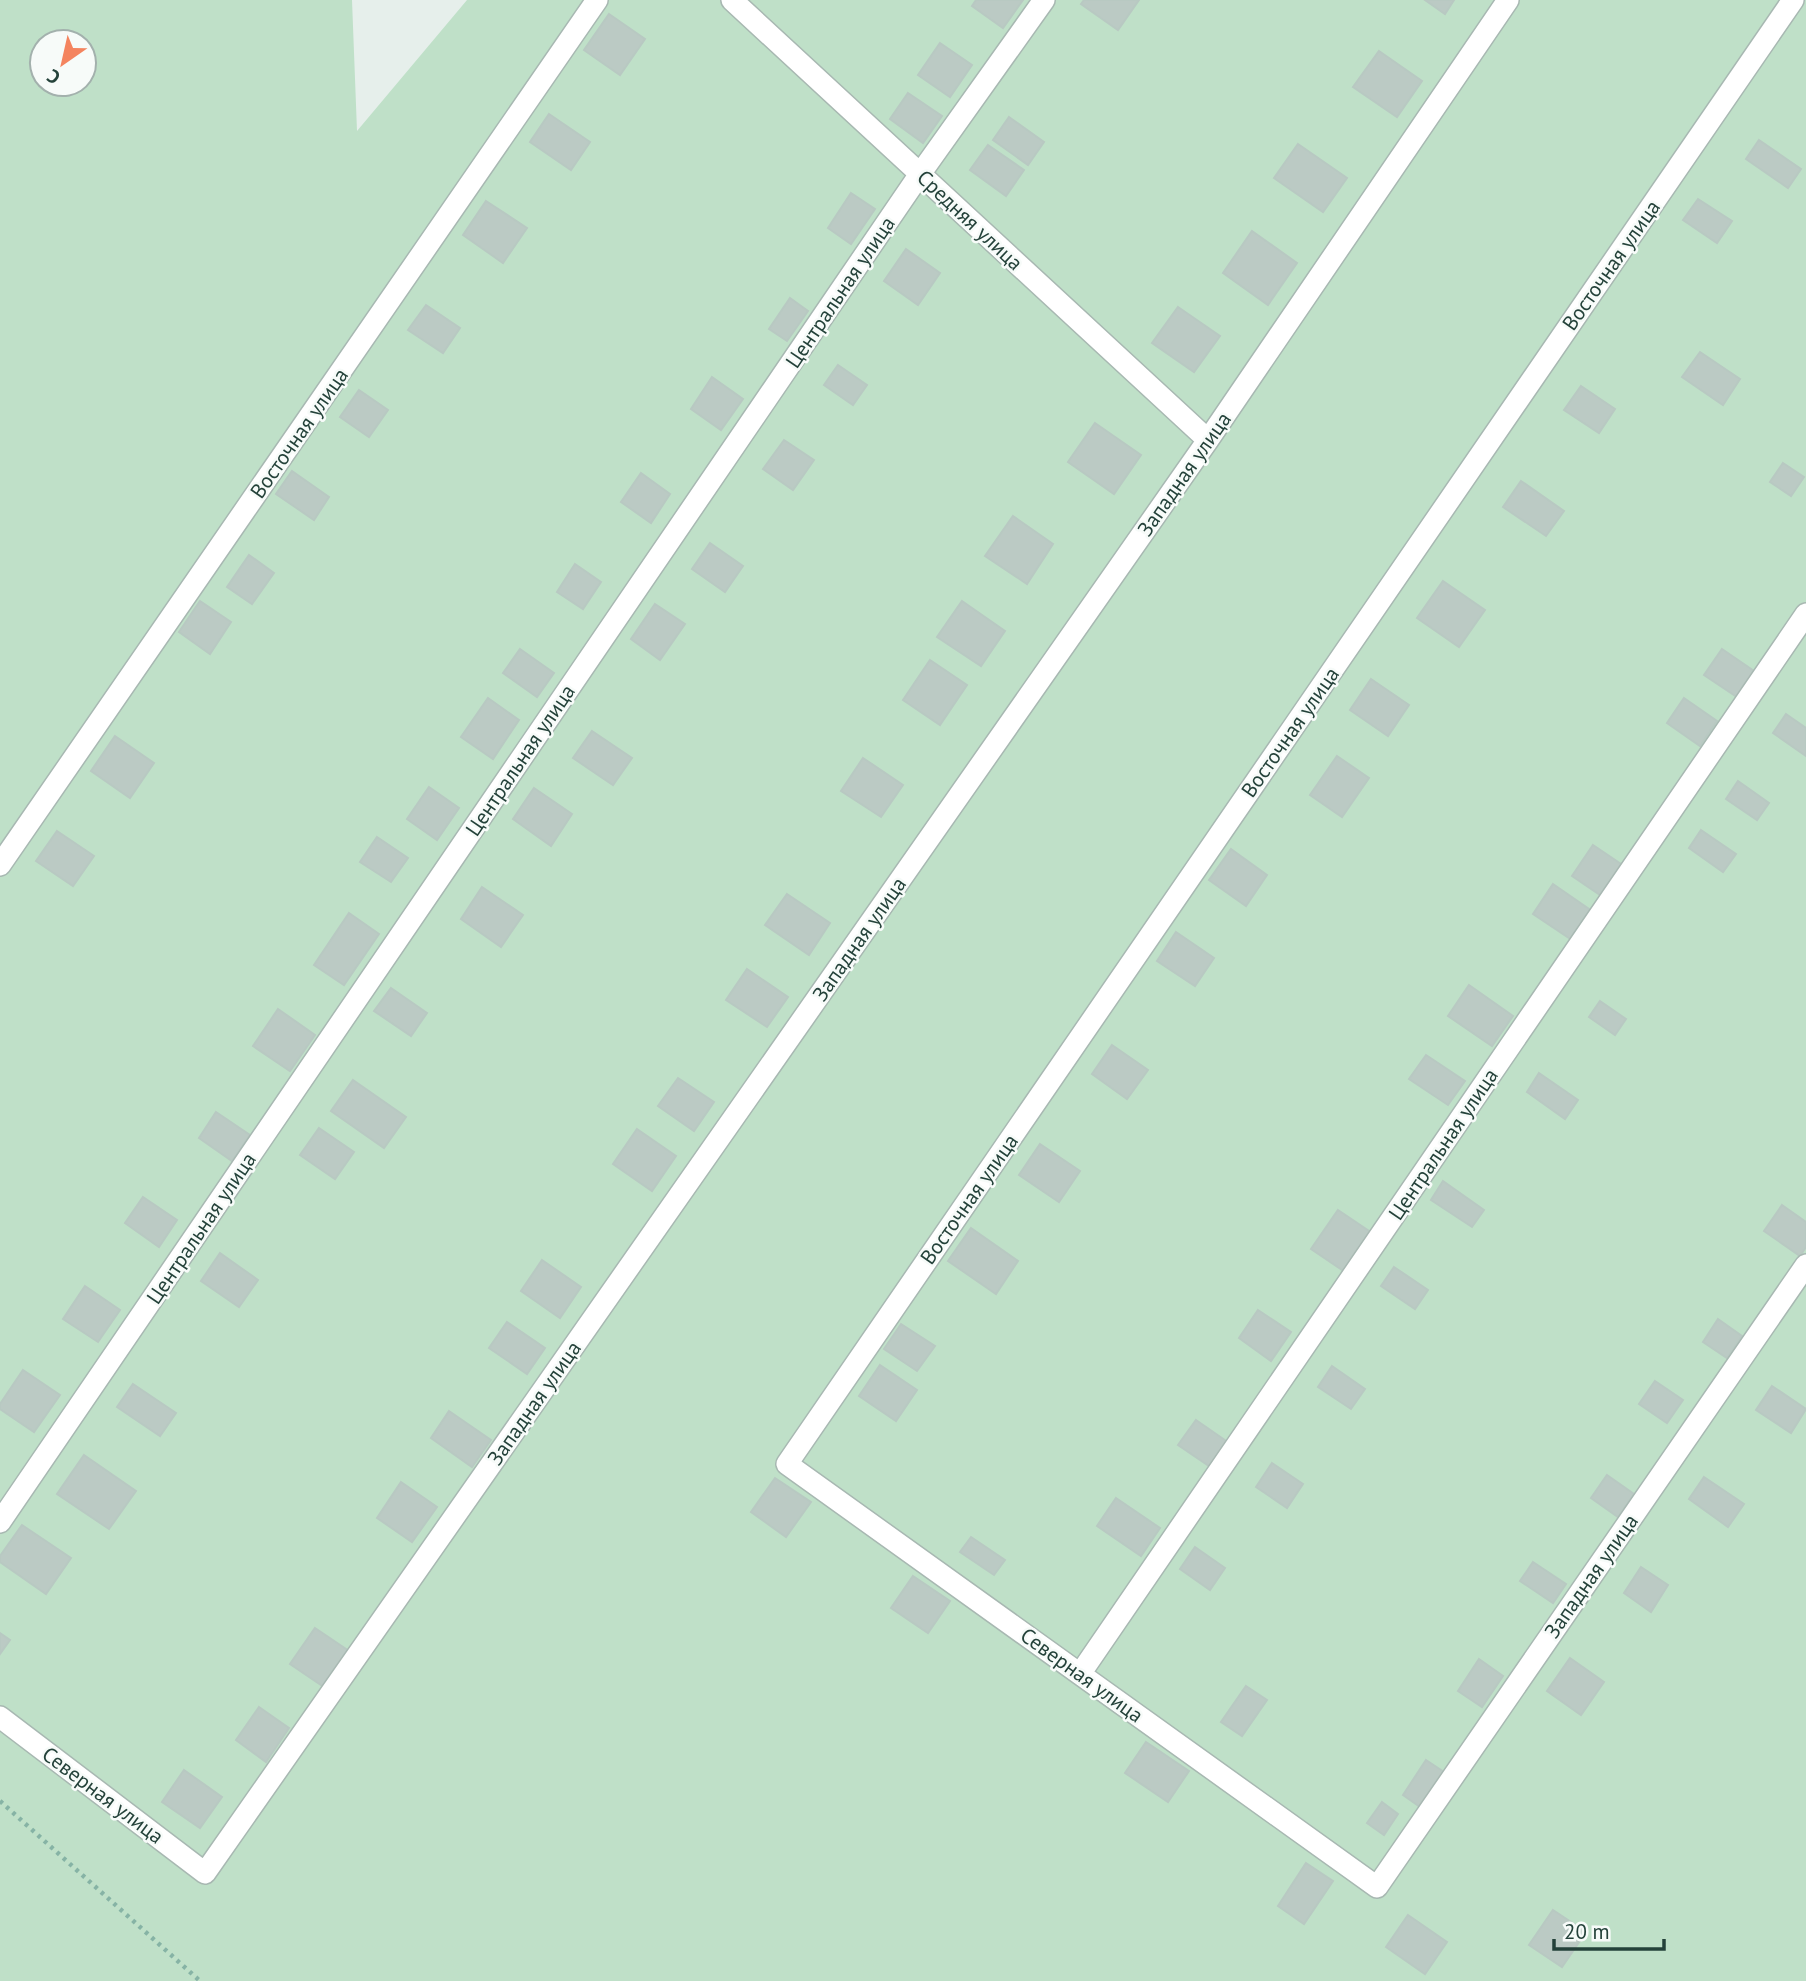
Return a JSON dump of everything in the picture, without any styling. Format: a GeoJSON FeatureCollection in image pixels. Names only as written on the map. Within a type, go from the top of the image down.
{"type":"FeatureCollection","features":[{"type":"Feature","properties":{"kind":"street","name":"Восточная улица"},"geometry":{"type":"LineString","coordinates":[[0,865],[597,0]]}},
{"type":"Feature","properties":{"kind":"street","name":"Средняя улица"},"geometry":{"type":"LineString","coordinates":[[732,0],[1208,440]]}},
{"type":"Feature","properties":{"kind":"street","name":"Центральная улица"},"geometry":{"type":"LineString","coordinates":[[0,1522],[920,174],[1044,0]]}},
{"type":"Feature","properties":{"kind":"street","name":"Западная улица"},"geometry":{"type":"LineString","coordinates":[[205,1873],[1208,440],[1508,0]]}},
{"type":"Feature","properties":{"kind":"street","name":"Восточная улица"},"geometry":{"type":"LineString","coordinates":[[787,1464],[1793,0]]}},
{"type":"Feature","properties":{"kind":"street","name":"Центральная улица"},"geometry":{"type":"LineString","coordinates":[[1080,1674],[1806,614]]}},
{"type":"Feature","properties":{"kind":"street","name":"Западная улица"},"geometry":{"type":"LineString","coordinates":[[1377,1887],[1806,1265]]}},
{"type":"Feature","properties":{"kind":"street","name":"Северная улица"},"geometry":{"type":"LineString","coordinates":[[787,1464],[1377,1887]]}},
{"type":"Feature","properties":{"kind":"street","name":"Северная улица"},"geometry":{"type":"LineString","coordinates":[[0,1717],[205,1873]]}},
{"type":"Feature","properties":{"kind":"path"},"geometry":{"type":"LineString","coordinates":[[0,1801],[200,1981]]}},
{"type":"Feature","properties":{"kind":"green space"},"geometry":{"type":"Polygon","coordinates":[[[0,0],[352,0],[357,131],[467,0],[1806,0],[1806,1981],[0,1981],[0,0]]]}},
{"type":"Feature","properties":{"kind":"building"},"geometry":{"type":"Polygon","coordinates":[[[976,0],[1023,0],[1003,28],[972,6],[976,0]]]}},
{"type":"Feature","properties":{"kind":"building"},"geometry":{"type":"Polygon","coordinates":[[[1084,0],[1139,0],[1118,30],[1081,4],[1084,0]]]}},
{"type":"Feature","properties":{"kind":"building"},"geometry":{"type":"Polygon","coordinates":[[[1425,0],[1454,0],[1445,14],[1425,0]]]}},
{"type":"Feature","properties":{"kind":"building"},"geometry":{"type":"Polygon","coordinates":[[[609,14],[645,39],[620,75],[584,50],[609,14]]]}},
{"type":"Feature","properties":{"kind":"building"},"geometry":{"type":"Polygon","coordinates":[[[940,43],[972,65],[950,97],[918,75],[940,43]]]}},
{"type":"Feature","properties":{"kind":"building"},"geometry":{"type":"Polygon","coordinates":[[[1379,51],[1422,81],[1397,117],[1353,87],[1379,51]]]}},
{"type":"Feature","properties":{"kind":"building"},"geometry":{"type":"Polygon","coordinates":[[[908,93],[942,116],[923,143],[890,119],[908,93]]]}},
{"type":"Feature","properties":{"kind":"building"},"geometry":{"type":"Polygon","coordinates":[[[549,114],[590,142],[571,170],[530,142],[549,114]]]}},
{"type":"Feature","properties":{"kind":"building"},"geometry":{"type":"Polygon","coordinates":[[[1009,117],[1044,142],[1028,165],[993,140],[1009,117]]]}},
{"type":"Feature","properties":{"kind":"building"},"geometry":{"type":"Polygon","coordinates":[[[1759,140],[1801,169],[1788,188],[1746,159],[1759,140]]]}},
{"type":"Feature","properties":{"kind":"building"},"geometry":{"type":"Polygon","coordinates":[[[1298,144],[1347,178],[1323,212],[1274,178],[1298,144]]]}},
{"type":"Feature","properties":{"kind":"building"},"geometry":{"type":"Polygon","coordinates":[[[988,145],[1024,170],[1006,196],[970,170],[988,145]]]}},
{"type":"Feature","properties":{"kind":"building"},"geometry":{"type":"Polygon","coordinates":[[[851,193],[875,209],[851,244],[828,228],[851,193]]]}},
{"type":"Feature","properties":{"kind":"building"},"geometry":{"type":"Polygon","coordinates":[[[1698,199],[1732,221],[1717,243],[1683,220],[1698,199]]]}},
{"type":"Feature","properties":{"kind":"building"},"geometry":{"type":"Polygon","coordinates":[[[486,201],[527,228],[503,263],[463,235],[486,201]]]}},
{"type":"Feature","properties":{"kind":"building"},"geometry":{"type":"Polygon","coordinates":[[[1252,231],[1297,263],[1268,305],[1223,273],[1252,231]]]}},
{"type":"Feature","properties":{"kind":"building"},"geometry":{"type":"Polygon","coordinates":[[[906,249],[940,273],[918,305],[884,281],[906,249]]]}},
{"type":"Feature","properties":{"kind":"building"},"geometry":{"type":"Polygon","coordinates":[[[790,298],[808,311],[787,341],[769,329],[790,298]]]}},
{"type":"Feature","properties":{"kind":"building"},"geometry":{"type":"Polygon","coordinates":[[[426,305],[460,328],[443,353],[408,330],[426,305]]]}},
{"type":"Feature","properties":{"kind":"building"},"geometry":{"type":"Polygon","coordinates":[[[1178,307],[1220,336],[1194,372],[1152,343],[1178,307]]]}},
{"type":"Feature","properties":{"kind":"building"},"geometry":{"type":"Polygon","coordinates":[[[1700,352],[1740,379],[1723,405],[1682,377],[1700,352]]]}},
{"type":"Feature","properties":{"kind":"building"},"geometry":{"type":"Polygon","coordinates":[[[838,365],[867,385],[853,405],[824,385],[838,365]]]}},
{"type":"Feature","properties":{"kind":"building"},"geometry":{"type":"Polygon","coordinates":[[[712,377],[743,399],[721,430],[691,409],[712,377]]]}},
{"type":"Feature","properties":{"kind":"building"},"geometry":{"type":"Polygon","coordinates":[[[1581,386],[1615,409],[1599,433],[1564,410],[1581,386]]]}},
{"type":"Feature","properties":{"kind":"building"},"geometry":{"type":"Polygon","coordinates":[[[359,390],[388,410],[369,437],[340,417],[359,390]]]}},
{"type":"Feature","properties":{"kind":"building"},"geometry":{"type":"Polygon","coordinates":[[[1095,423],[1141,455],[1114,494],[1068,462],[1095,423]]]}},
{"type":"Feature","properties":{"kind":"building"},"geometry":{"type":"Polygon","coordinates":[[[784,440],[814,460],[793,490],[763,469],[784,440]]]}},
{"type":"Feature","properties":{"kind":"building"},"geometry":{"type":"Polygon","coordinates":[[[1783,463],[1804,477],[1791,496],[1770,482],[1783,463]]]}},
{"type":"Feature","properties":{"kind":"building"},"geometry":{"type":"Polygon","coordinates":[[[292,471],[329,497],[314,520],[276,494],[292,471]]]}},
{"type":"Feature","properties":{"kind":"building"},"geometry":{"type":"Polygon","coordinates":[[[641,473],[670,494],[651,523],[621,502],[641,473]]]}},
{"type":"Feature","properties":{"kind":"building"},"geometry":{"type":"Polygon","coordinates":[[[1521,481],[1564,511],[1546,536],[1503,507],[1521,481]]]}},
{"type":"Feature","properties":{"kind":"building"},"geometry":{"type":"Polygon","coordinates":[[[1013,516],[1053,544],[1027,584],[985,556],[1013,516]]]}},
{"type":"Feature","properties":{"kind":"building"},"geometry":{"type":"Polygon","coordinates":[[[710,543],[743,566],[725,592],[692,569],[710,543]]]}},
{"type":"Feature","properties":{"kind":"building"},"geometry":{"type":"Polygon","coordinates":[[[249,555],[274,573],[252,604],[227,587],[249,555]]]}},
{"type":"Feature","properties":{"kind":"building"},"geometry":{"type":"Polygon","coordinates":[[[575,564],[601,582],[583,609],[557,592],[575,564]]]}},
{"type":"Feature","properties":{"kind":"building"},"geometry":{"type":"Polygon","coordinates":[[[1443,581],[1485,610],[1459,647],[1417,618],[1443,581]]]}},
{"type":"Feature","properties":{"kind":"building"},"geometry":{"type":"Polygon","coordinates":[[[200,601],[231,622],[210,654],[179,632],[200,601]]]}},
{"type":"Feature","properties":{"kind":"building"},"geometry":{"type":"Polygon","coordinates":[[[962,601],[1005,631],[981,666],[937,637],[962,601]]]}},
{"type":"Feature","properties":{"kind":"building"},"geometry":{"type":"Polygon","coordinates":[[[655,604],[685,624],[660,660],[631,639],[655,604]]]}},
{"type":"Feature","properties":{"kind":"building"},"geometry":{"type":"Polygon","coordinates":[[[520,649],[554,673],[537,697],[503,673],[520,649]]]}},
{"type":"Feature","properties":{"kind":"building"},"geometry":{"type":"Polygon","coordinates":[[[1722,649],[1757,673],[1740,699],[1704,675],[1722,649]]]}},
{"type":"Feature","properties":{"kind":"building"},"geometry":{"type":"Polygon","coordinates":[[[930,660],[967,685],[940,725],[903,700],[930,660]]]}},
{"type":"Feature","properties":{"kind":"building"},"geometry":{"type":"Polygon","coordinates":[[[1371,679],[1409,705],[1388,736],[1350,710],[1371,679]]]}},
{"type":"Feature","properties":{"kind":"building"},"geometry":{"type":"Polygon","coordinates":[[[488,698],[519,720],[493,759],[461,737],[488,698]]]}},
{"type":"Feature","properties":{"kind":"building"},"geometry":{"type":"Polygon","coordinates":[[[1684,698],[1717,721],[1700,746],[1667,723],[1684,698]]]}},
{"type":"Feature","properties":{"kind":"building"},"geometry":{"type":"Polygon","coordinates":[[[1786,714],[1806,728],[1806,756],[1773,733],[1786,714]]]}},
{"type":"Feature","properties":{"kind":"building"},"geometry":{"type":"Polygon","coordinates":[[[592,731],[632,758],[613,785],[573,758],[592,731]]]}},
{"type":"Feature","properties":{"kind":"building"},"geometry":{"type":"Polygon","coordinates":[[[115,736],[154,763],[130,798],[91,771],[115,736]]]}},
{"type":"Feature","properties":{"kind":"building"},"geometry":{"type":"Polygon","coordinates":[[[1337,756],[1369,778],[1342,817],[1310,795],[1337,756]]]}},
{"type":"Feature","properties":{"kind":"building"},"geometry":{"type":"Polygon","coordinates":[[[863,758],[903,785],[881,817],[841,791],[863,758]]]}},
{"type":"Feature","properties":{"kind":"building"},"geometry":{"type":"Polygon","coordinates":[[[1738,781],[1769,803],[1757,820],[1726,799],[1738,781]]]}},
{"type":"Feature","properties":{"kind":"building"},"geometry":{"type":"Polygon","coordinates":[[[429,787],[459,808],[437,840],[407,819],[429,787]]]}},
{"type":"Feature","properties":{"kind":"building"},"geometry":{"type":"Polygon","coordinates":[[[534,788],[572,814],[551,846],[513,819],[534,788]]]}},
{"type":"Feature","properties":{"kind":"building"},"geometry":{"type":"Polygon","coordinates":[[[1701,830],[1736,854],[1723,872],[1689,848],[1701,830]]]}},
{"type":"Feature","properties":{"kind":"building"},"geometry":{"type":"Polygon","coordinates":[[[57,831],[94,856],[73,886],[36,861],[57,831]]]}},
{"type":"Feature","properties":{"kind":"building"},"geometry":{"type":"Polygon","coordinates":[[[377,837],[408,858],[391,882],[360,862],[377,837]]]}},
{"type":"Feature","properties":{"kind":"building"},"geometry":{"type":"Polygon","coordinates":[[[1593,845],[1630,870],[1609,901],[1572,876],[1593,845]]]}},
{"type":"Feature","properties":{"kind":"building"},"geometry":{"type":"Polygon","coordinates":[[[1231,849],[1267,875],[1246,906],[1209,880],[1231,849]]]}},
{"type":"Feature","properties":{"kind":"building"},"geometry":{"type":"Polygon","coordinates":[[[1553,884],[1592,911],[1572,940],[1533,914],[1553,884]]]}},
{"type":"Feature","properties":{"kind":"building"},"geometry":{"type":"Polygon","coordinates":[[[482,887],[523,915],[501,947],[461,919],[482,887]]]}},
{"type":"Feature","properties":{"kind":"building"},"geometry":{"type":"Polygon","coordinates":[[[787,894],[830,923],[809,955],[765,925],[787,894]]]}},
{"type":"Feature","properties":{"kind":"building"},"geometry":{"type":"Polygon","coordinates":[[[349,913],[379,934],[344,985],[314,965],[349,913]]]}},
{"type":"Feature","properties":{"kind":"building"},"geometry":{"type":"Polygon","coordinates":[[[1176,932],[1214,958],[1195,986],[1157,961],[1176,932]]]}},
{"type":"Feature","properties":{"kind":"building"},"geometry":{"type":"Polygon","coordinates":[[[747,969],[788,997],[767,1027],[726,1000],[747,969]]]}},
{"type":"Feature","properties":{"kind":"building"},"geometry":{"type":"Polygon","coordinates":[[[1469,985],[1513,1016],[1492,1046],[1448,1016],[1469,985]]]}},
{"type":"Feature","properties":{"kind":"building"},"geometry":{"type":"Polygon","coordinates":[[[391,988],[427,1013],[411,1036],[374,1011],[391,988]]]}},
{"type":"Feature","properties":{"kind":"building"},"geometry":{"type":"Polygon","coordinates":[[[1600,1001],[1626,1019],[1615,1035],[1589,1017],[1600,1001]]]}},
{"type":"Feature","properties":{"kind":"building"},"geometry":{"type":"Polygon","coordinates":[[[278,1009],[315,1035],[290,1071],[253,1046],[278,1009]]]}},
{"type":"Feature","properties":{"kind":"building"},"geometry":{"type":"Polygon","coordinates":[[[1112,1045],[1148,1070],[1127,1099],[1092,1074],[1112,1045]]]}},
{"type":"Feature","properties":{"kind":"building"},"geometry":{"type":"Polygon","coordinates":[[[1426,1055],[1465,1081],[1448,1105],[1409,1079],[1426,1055]]]}},
{"type":"Feature","properties":{"kind":"building"},"geometry":{"type":"Polygon","coordinates":[[[1539,1073],[1578,1100],[1565,1119],[1527,1092],[1539,1073]]]}},
{"type":"Feature","properties":{"kind":"building"},"geometry":{"type":"Polygon","coordinates":[[[678,1078],[714,1102],[694,1131],[658,1106],[678,1078]]]}},
{"type":"Feature","properties":{"kind":"building"},"geometry":{"type":"Polygon","coordinates":[[[353,1080],[406,1117],[384,1148],[331,1111],[353,1080]]]}},
{"type":"Feature","properties":{"kind":"building"},"geometry":{"type":"Polygon","coordinates":[[[216,1112],[250,1135],[232,1161],[199,1138],[216,1112]]]}},
{"type":"Feature","properties":{"kind":"building"},"geometry":{"type":"Polygon","coordinates":[[[319,1128],[354,1152],[335,1179],[300,1155],[319,1128]]]}},
{"type":"Feature","properties":{"kind":"building"},"geometry":{"type":"Polygon","coordinates":[[[637,1129],[676,1156],[652,1191],[613,1164],[637,1129]]]}},
{"type":"Feature","properties":{"kind":"building"},"geometry":{"type":"Polygon","coordinates":[[[1040,1144],[1080,1171],[1059,1202],[1019,1175],[1040,1144]]]}},
{"type":"Feature","properties":{"kind":"building"},"geometry":{"type":"Polygon","coordinates":[[[1443,1181],[1484,1210],[1472,1227],[1431,1200],[1443,1181]]]}},
{"type":"Feature","properties":{"kind":"building"},"geometry":{"type":"Polygon","coordinates":[[[143,1197],[177,1220],[159,1247],[125,1223],[143,1197]]]}},
{"type":"Feature","properties":{"kind":"building"},"geometry":{"type":"Polygon","coordinates":[[[1782,1205],[1806,1222],[1806,1247],[1800,1256],[1764,1231],[1782,1205]]]}},
{"type":"Feature","properties":{"kind":"building"},"geometry":{"type":"Polygon","coordinates":[[[1338,1210],[1378,1237],[1351,1276],[1311,1249],[1338,1210]]]}},
{"type":"Feature","properties":{"kind":"building"},"geometry":{"type":"Polygon","coordinates":[[[971,1228],[1018,1261],[996,1294],[948,1261],[971,1228]]]}},
{"type":"Feature","properties":{"kind":"building"},"geometry":{"type":"Polygon","coordinates":[[[220,1253],[258,1280],[239,1307],[201,1281],[220,1253]]]}},
{"type":"Feature","properties":{"kind":"building"},"geometry":{"type":"Polygon","coordinates":[[[542,1260],[581,1287],[560,1318],[521,1291],[542,1260]]]}},
{"type":"Feature","properties":{"kind":"building"},"geometry":{"type":"Polygon","coordinates":[[[1394,1267],[1428,1290],[1415,1309],[1381,1286],[1394,1267]]]}},
{"type":"Feature","properties":{"kind":"building"},"geometry":{"type":"Polygon","coordinates":[[[85,1286],[120,1310],[98,1342],[63,1319],[85,1286]]]}},
{"type":"Feature","properties":{"kind":"building"},"geometry":{"type":"Polygon","coordinates":[[[1258,1310],[1291,1332],[1271,1361],[1239,1338],[1258,1310]]]}},
{"type":"Feature","properties":{"kind":"building"},"geometry":{"type":"Polygon","coordinates":[[[1718,1319],[1742,1336],[1727,1358],[1703,1342],[1718,1319]]]}},
{"type":"Feature","properties":{"kind":"building"},"geometry":{"type":"Polygon","coordinates":[[[507,1322],[545,1348],[527,1374],[489,1348],[507,1322]]]}},
{"type":"Feature","properties":{"kind":"building"},"geometry":{"type":"Polygon","coordinates":[[[901,1324],[935,1346],[917,1371],[884,1349],[901,1324]]]}},
{"type":"Feature","properties":{"kind":"building"},"geometry":{"type":"Polygon","coordinates":[[[880,1365],[917,1390],[896,1421],[859,1396],[880,1365]]]}},
{"type":"Feature","properties":{"kind":"building"},"geometry":{"type":"Polygon","coordinates":[[[1332,1366],[1365,1389],[1351,1409],[1318,1387],[1332,1366]]]}},
{"type":"Feature","properties":{"kind":"building"},"geometry":{"type":"Polygon","coordinates":[[[23,1370],[60,1395],[34,1432],[0,1409],[0,1404],[23,1370]]]}},
{"type":"Feature","properties":{"kind":"building"},"geometry":{"type":"Polygon","coordinates":[[[1655,1381],[1683,1400],[1667,1423],[1639,1404],[1655,1381]]]}},
{"type":"Feature","properties":{"kind":"building"},"geometry":{"type":"Polygon","coordinates":[[[133,1384],[176,1413],[160,1436],[117,1407],[133,1384]]]}},
{"type":"Feature","properties":{"kind":"building"},"geometry":{"type":"Polygon","coordinates":[[[1772,1386],[1806,1409],[1791,1433],[1756,1410],[1772,1386]]]}},
{"type":"Feature","properties":{"kind":"building"},"geometry":{"type":"Polygon","coordinates":[[[449,1411],[491,1440],[472,1467],[431,1438],[449,1411]]]}},
{"type":"Feature","properties":{"kind":"building"},"geometry":{"type":"Polygon","coordinates":[[[1196,1420],[1229,1443],[1212,1468],[1178,1445],[1196,1420]]]}},
{"type":"Feature","properties":{"kind":"building"},"geometry":{"type":"Polygon","coordinates":[[[84,1455],[136,1491],[109,1529],[57,1494],[84,1455]]]}},
{"type":"Feature","properties":{"kind":"building"},"geometry":{"type":"Polygon","coordinates":[[[1272,1463],[1303,1484],[1287,1508],[1256,1487],[1272,1463]]]}},
{"type":"Feature","properties":{"kind":"building"},"geometry":{"type":"Polygon","coordinates":[[[1607,1475],[1634,1494],[1618,1517],[1591,1498],[1607,1475]]]}},
{"type":"Feature","properties":{"kind":"building"},"geometry":{"type":"Polygon","coordinates":[[[1704,1477],[1744,1504],[1728,1527],[1689,1499],[1704,1477]]]}},
{"type":"Feature","properties":{"kind":"building"},"geometry":{"type":"Polygon","coordinates":[[[775,1478],[811,1502],[786,1537],[751,1512],[775,1478]]]}},
{"type":"Feature","properties":{"kind":"building"},"geometry":{"type":"Polygon","coordinates":[[[401,1482],[437,1507],[412,1542],[377,1518],[401,1482]]]}},
{"type":"Feature","properties":{"kind":"building"},"geometry":{"type":"Polygon","coordinates":[[[1116,1498],[1160,1528],[1141,1556],[1097,1526],[1116,1498]]]}},
{"type":"Feature","properties":{"kind":"building"},"geometry":{"type":"Polygon","coordinates":[[[22,1525],[71,1558],[46,1594],[0,1562],[0,1556],[22,1525]]]}},
{"type":"Feature","properties":{"kind":"building"},"geometry":{"type":"Polygon","coordinates":[[[971,1537],[1005,1560],[994,1575],[960,1552],[971,1537]]]}},
{"type":"Feature","properties":{"kind":"building"},"geometry":{"type":"Polygon","coordinates":[[[1195,1547],[1225,1568],[1210,1590],[1180,1569],[1195,1547]]]}},
{"type":"Feature","properties":{"kind":"building"},"geometry":{"type":"Polygon","coordinates":[[[1533,1562],[1566,1584],[1553,1603],[1520,1581],[1533,1562]]]}},
{"type":"Feature","properties":{"kind":"building"},"geometry":{"type":"Polygon","coordinates":[[[1641,1567],[1668,1585],[1651,1612],[1624,1593],[1641,1567]]]}},
{"type":"Feature","properties":{"kind":"building"},"geometry":{"type":"Polygon","coordinates":[[[913,1576],[950,1601],[928,1633],[891,1608],[913,1576]]]}},
{"type":"Feature","properties":{"kind":"building"},"geometry":{"type":"Polygon","coordinates":[[[315,1628],[352,1653],[327,1689],[290,1664],[315,1628]]]}},
{"type":"Feature","properties":{"kind":"building"},"geometry":{"type":"Polygon","coordinates":[[[0,1633],[10,1640],[0,1654],[0,1633]]]}},
{"type":"Feature","properties":{"kind":"building"},"geometry":{"type":"Polygon","coordinates":[[[1570,1658],[1604,1682],[1581,1715],[1547,1691],[1570,1658]]]}},
{"type":"Feature","properties":{"kind":"building"},"geometry":{"type":"Polygon","coordinates":[[[1479,1659],[1503,1676],[1482,1707],[1458,1691],[1479,1659]]]}},
{"type":"Feature","properties":{"kind":"building"},"geometry":{"type":"Polygon","coordinates":[[[1246,1686],[1267,1700],[1242,1736],[1221,1722],[1246,1686]]]}},
{"type":"Feature","properties":{"kind":"building"},"geometry":{"type":"Polygon","coordinates":[[[259,1707],[289,1728],[266,1762],[236,1740],[259,1707]]]}},
{"type":"Feature","properties":{"kind":"building"},"geometry":{"type":"Polygon","coordinates":[[[1146,1742],[1189,1771],[1168,1802],[1125,1773],[1146,1742]]]}},
{"type":"Feature","properties":{"kind":"building"},"geometry":{"type":"Polygon","coordinates":[[[1426,1760],[1447,1774],[1423,1809],[1403,1795],[1426,1760]]]}},
{"type":"Feature","properties":{"kind":"building"},"geometry":{"type":"Polygon","coordinates":[[[184,1770],[222,1797],[200,1828],[162,1802],[184,1770]]]}},
{"type":"Feature","properties":{"kind":"building"},"geometry":{"type":"Polygon","coordinates":[[[1382,1802],[1398,1814],[1384,1835],[1367,1823],[1382,1802]]]}},
{"type":"Feature","properties":{"kind":"building"},"geometry":{"type":"Polygon","coordinates":[[[1306,1863],[1333,1881],[1304,1924],[1278,1906],[1306,1863]]]}},
{"type":"Feature","properties":{"kind":"building"},"geometry":{"type":"Polygon","coordinates":[[[1553,1910],[1586,1932],[1562,1967],[1529,1945],[1553,1910]]]}},
{"type":"Feature","properties":{"kind":"building"},"geometry":{"type":"Polygon","coordinates":[[[1408,1915],[1447,1942],[1425,1974],[1386,1947],[1408,1915]]]}}]}
